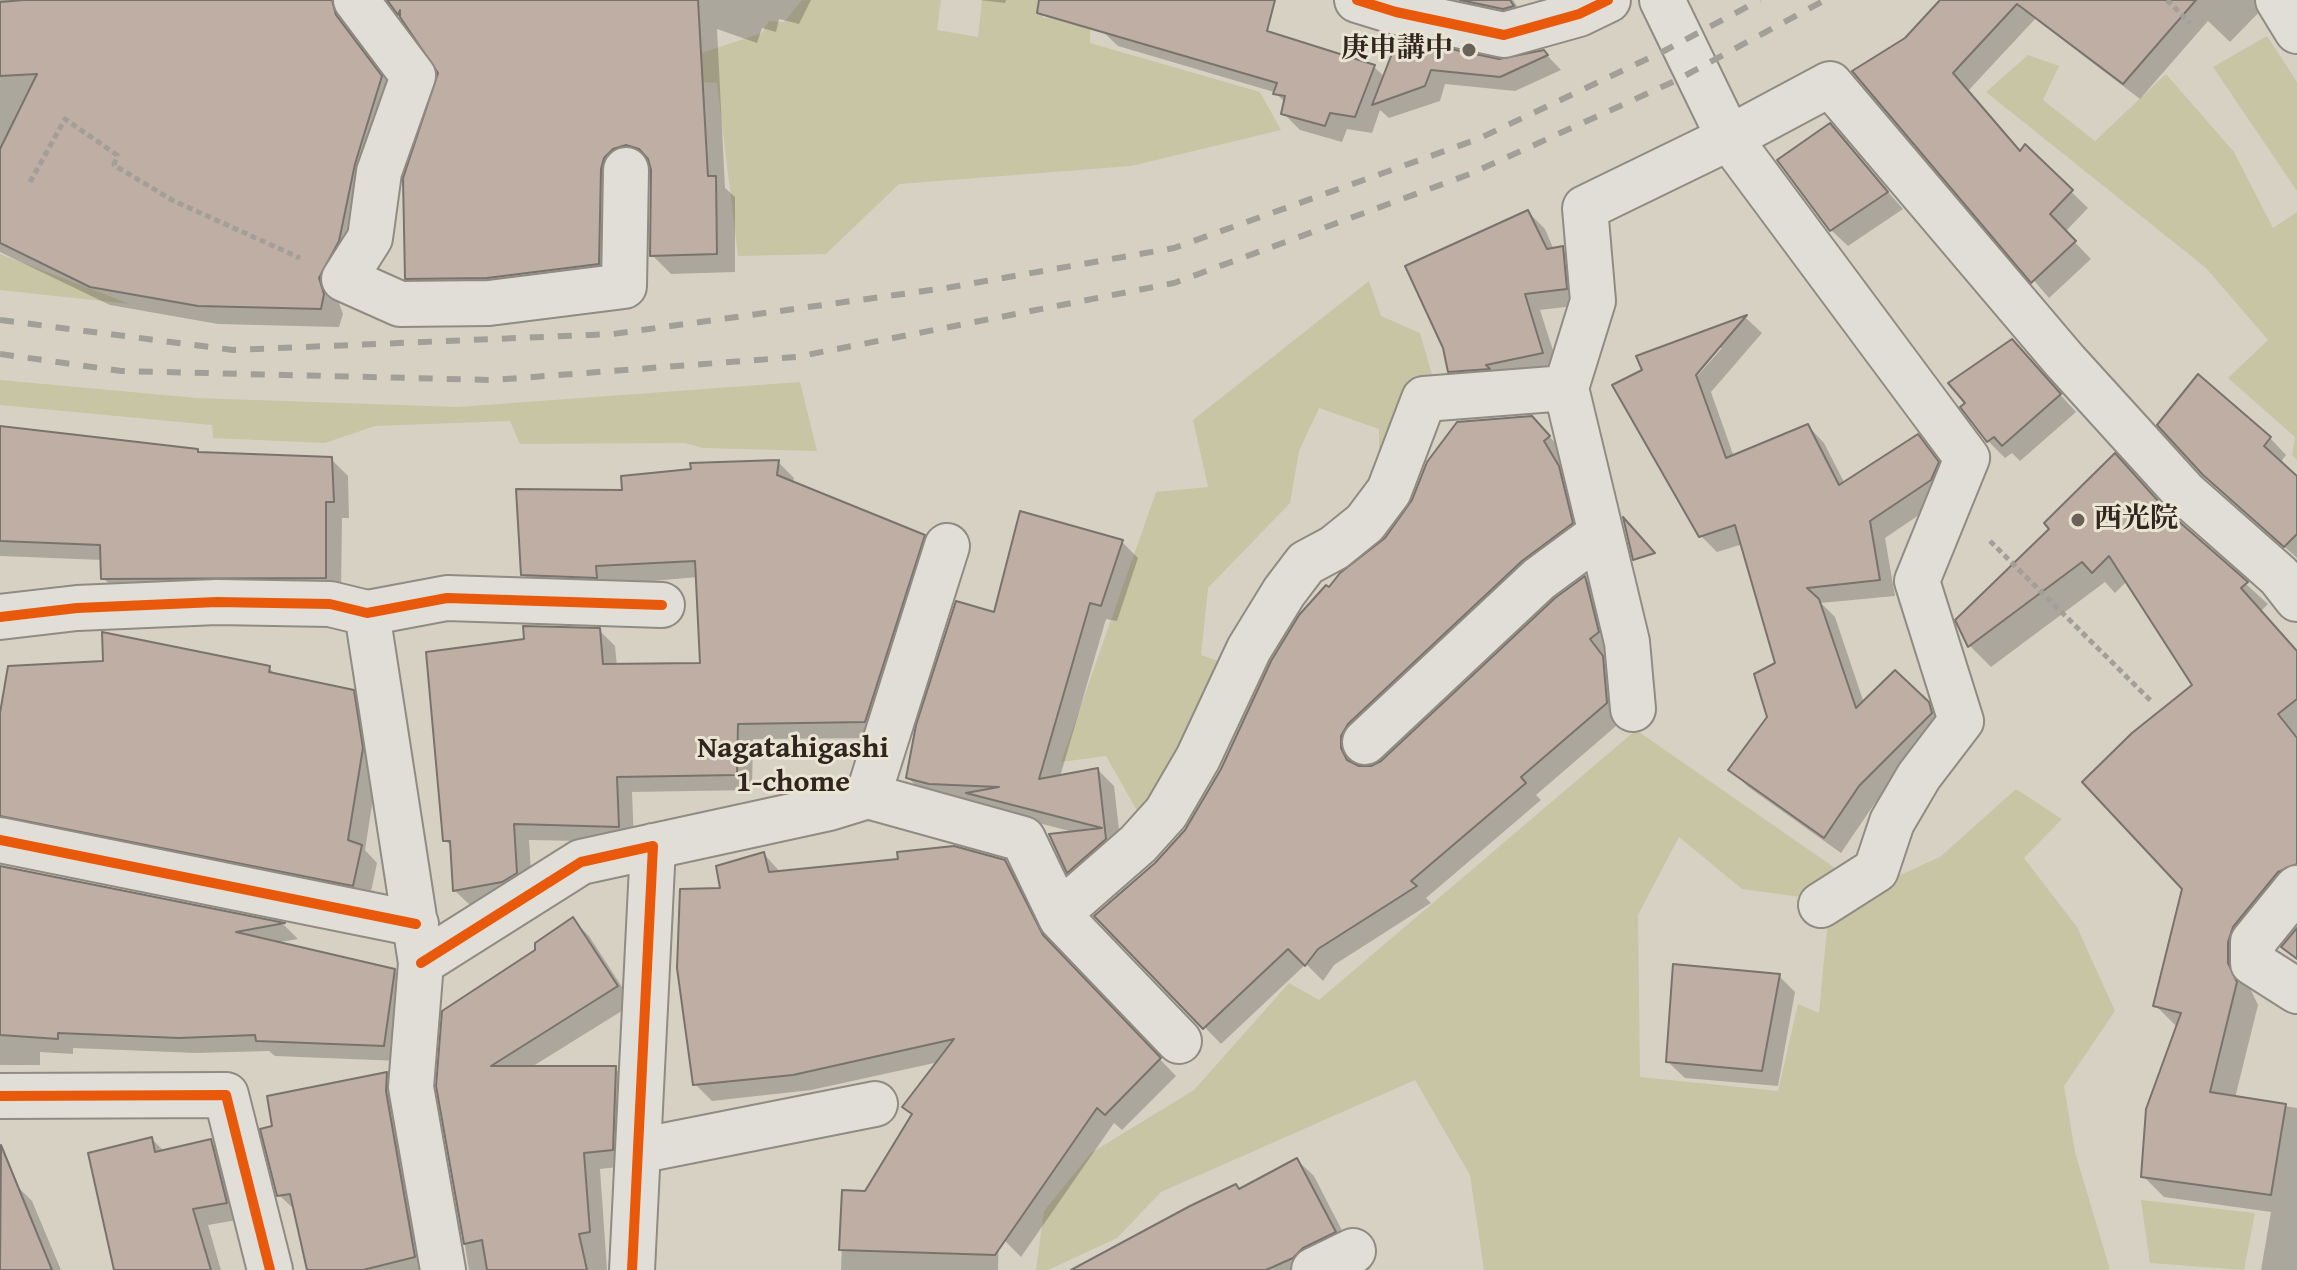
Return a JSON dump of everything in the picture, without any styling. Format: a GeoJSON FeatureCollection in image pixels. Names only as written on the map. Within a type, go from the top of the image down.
{"type":"FeatureCollection","features":[{"type":"Feature","properties":{"kind":"street"},"geometry":{"type":"LineString","coordinates":[[356,0],[413,76],[379,172],[370,238],[344,279],[400,304],[489,303],[624,286],[626,170]]}},
{"type":"Feature","properties":{"kind":"street"},"geometry":{"type":"LineString","coordinates":[[1357,0],[1396,12],[1504,35],[1579,14],[1608,0]]}},
{"type":"Feature","properties":{"kind":"street"},"geometry":{"type":"LineString","coordinates":[[1662,0],[1729,138],[1967,458],[1917,581],[1961,721],[1919,776],[1892,822],[1876,870],[1821,905]]}},
{"type":"Feature","properties":{"kind":"street"},"geometry":{"type":"LineString","coordinates":[[1633,709],[1627,642],[1566,388],[1593,301],[1585,208],[1729,138],[1830,84],[2125,427],[2185,493],[2279,576],[2297,599]]}},
{"type":"Feature","properties":{"kind":"street"},"geometry":{"type":"LineString","coordinates":[[1059,913],[1138,844],[1166,813],[1198,758],[1249,649],[1284,592],[1306,563],[1334,548],[1365,523],[1389,491],[1424,399],[1566,388]]}},
{"type":"Feature","properties":{"kind":"street"},"geometry":{"type":"LineString","coordinates":[[1365,742],[1539,579],[1600,534]]}},
{"type":"Feature","properties":{"kind":"street"},"geometry":{"type":"LineString","coordinates":[[868,796],[947,546]]}},
{"type":"Feature","properties":{"kind":"street"},"geometry":{"type":"LineString","coordinates":[[0,617],[77,608],[217,602],[330,604],[367,613],[447,598],[662,605]]}},
{"type":"Feature","properties":{"kind":"street"},"geometry":{"type":"LineString","coordinates":[[367,613],[419,944],[411,1087],[443,1270]]}},
{"type":"Feature","properties":{"kind":"street"},"geometry":{"type":"LineString","coordinates":[[0,840],[419,944],[581,862],[829,808],[868,796],[1023,839],[1059,913],[1179,1041]]}},
{"type":"Feature","properties":{"kind":"street"},"geometry":{"type":"LineString","coordinates":[[632,1270],[653,846]]}},
{"type":"Feature","properties":{"kind":"street"},"geometry":{"type":"LineString","coordinates":[[2297,888],[2253,942],[2253,963],[2297,991]]}},
{"type":"Feature","properties":{"kind":"street"},"geometry":{"type":"LineString","coordinates":[[0,1096],[226,1095],[270,1270]]}},
{"type":"Feature","properties":{"kind":"street"},"geometry":{"type":"LineString","coordinates":[[638,1151],[875,1104]]}},
{"type":"Feature","properties":{"kind":"street"},"geometry":{"type":"LineString","coordinates":[[1314,1270],[1353,1251]]}},
{"type":"Feature","properties":{"kind":"path"},"geometry":{"type":"LineString","coordinates":[[2167,0],[2190,23]]}},
{"type":"Feature","properties":{"kind":"path"},"geometry":{"type":"LineString","coordinates":[[30,182],[65,119],[117,155],[114,165],[172,200],[344,279]]}},
{"type":"Feature","properties":{"kind":"path"},"geometry":{"type":"LineString","coordinates":[[1950,500],[2151,701]]}},
{"type":"Feature","properties":{"kind":"shaded area"},"geometry":{"type":"Polygon","coordinates":[[[802,0],[941,0],[937,30],[978,37],[982,0],[1042,0],[1043,18],[1091,13],[1090,43],[1260,92],[1281,130],[1131,166],[899,184],[826,254],[738,256],[717,83],[629,77],[762,33],[769,21],[784,22],[802,0]]]}},
{"type":"Feature","properties":{"kind":"shaded area"},"geometry":{"type":"Polygon","coordinates":[[[2267,36],[2297,82],[2297,191],[2213,67],[2267,36]]]}},
{"type":"Feature","properties":{"kind":"shaded area"},"geometry":{"type":"Polygon","coordinates":[[[2028,55],[2059,66],[2043,100],[2095,141],[2166,74],[2234,152],[2273,228],[2297,212],[2297,460],[2292,455],[2295,437],[2228,378],[2268,340],[2206,268],[1986,92],[2028,55]]]}},
{"type":"Feature","properties":{"kind":"shaded area"},"geometry":{"type":"Polygon","coordinates":[[[0,254],[130,304],[0,290],[0,254]]]}},
{"type":"Feature","properties":{"kind":"shaded area"},"geometry":{"type":"Polygon","coordinates":[[[1369,281],[1381,316],[1420,333],[1435,385],[1379,475],[1379,429],[1319,408],[1299,451],[1290,503],[1208,588],[1201,655],[1230,665],[1143,821],[1106,756],[1061,762],[1156,492],[1208,487],[1193,420],[1369,281]]]}},
{"type":"Feature","properties":{"kind":"shaded area"},"geometry":{"type":"Polygon","coordinates":[[[0,380],[197,398],[458,407],[800,382],[817,451],[703,448],[685,443],[520,444],[510,421],[375,426],[325,443],[213,438],[212,425],[0,405],[0,380]]]}},
{"type":"Feature","properties":{"kind":"shaded area"},"geometry":{"type":"Polygon","coordinates":[[[1636,730],[1848,877],[1815,899],[1742,889],[1679,837],[1638,915],[1640,1077],[1778,1091],[1798,1004],[1819,1013],[1829,907],[1940,857],[2016,789],[2062,819],[2024,858],[2077,927],[2115,1011],[2064,1086],[2075,1152],[2110,1270],[1484,1270],[1470,1175],[1415,1080],[1161,1192],[1117,1238],[1048,1270],[1036,1270],[1044,1211],[1091,1153],[1194,1090],[1289,983],[1319,1000],[1636,730]]]}},
{"type":"Feature","properties":{"kind":"shaded area"},"geometry":{"type":"Polygon","coordinates":[[[2141,1200],[2255,1213],[2244,1270],[2150,1263],[2141,1200]]]}},
{"type":"Feature","properties":{"kind":"building"},"geometry":{"type":"Polygon","coordinates":[[[332,0],[336,15],[382,76],[355,164],[339,241],[319,278],[324,294],[321,309],[198,306],[90,287],[0,243],[0,149],[37,74],[0,76],[0,2],[332,0]]]}},
{"type":"Feature","properties":{"kind":"building"},"geometry":{"type":"Polygon","coordinates":[[[387,0],[698,0],[708,176],[716,176],[717,254],[650,256],[651,170],[648,159],[639,149],[626,145],[613,149],[604,158],[601,169],[599,264],[487,278],[405,279],[403,178],[438,73],[400,17],[400,10],[398,15],[387,0]]]}},
{"type":"Feature","properties":{"kind":"building"},"geometry":{"type":"Polygon","coordinates":[[[1039,0],[1275,0],[1267,31],[1375,65],[1355,117],[1330,113],[1325,126],[1281,114],[1285,96],[1273,94],[1277,83],[1037,13],[1039,0]]]}},
{"type":"Feature","properties":{"kind":"building"},"geometry":{"type":"Polygon","coordinates":[[[1460,0],[1510,0],[1514,6],[1503,9],[1460,0]]]}},
{"type":"Feature","properties":{"kind":"building"},"geometry":{"type":"Polygon","coordinates":[[[1940,0],[2196,0],[2123,84],[2017,4],[1953,73],[2020,151],[2025,144],[2073,190],[2050,214],[2076,241],[2031,283],[1852,71],[1905,38],[1940,0]]]}},
{"type":"Feature","properties":{"kind":"building"},"geometry":{"type":"Polygon","coordinates":[[[1398,38],[1499,59],[1544,50],[1548,55],[1500,77],[1431,70],[1425,86],[1372,105],[1398,38]]]}},
{"type":"Feature","properties":{"kind":"building"},"geometry":{"type":"Polygon","coordinates":[[[1830,123],[1888,192],[1830,231],[1777,160],[1830,123]]]}},
{"type":"Feature","properties":{"kind":"building"},"geometry":{"type":"Polygon","coordinates":[[[1528,210],[1547,249],[1563,246],[1567,289],[1525,294],[1543,353],[1486,365],[1490,369],[1448,372],[1443,348],[1405,266],[1528,210]]]}},
{"type":"Feature","properties":{"kind":"building"},"geometry":{"type":"Polygon","coordinates":[[[1747,315],[1696,375],[1726,458],[1808,424],[1839,485],[1918,434],[1939,462],[1931,480],[1870,521],[1880,580],[1807,588],[1819,599],[1856,708],[1895,670],[1929,702],[1932,713],[1859,786],[1824,838],[1728,770],[1767,717],[1754,674],[1775,663],[1735,525],[1699,537],[1612,385],[1642,370],[1636,356],[1747,315]]]}},
{"type":"Feature","properties":{"kind":"building"},"geometry":{"type":"Polygon","coordinates":[[[2012,339],[2061,394],[2002,446],[1994,437],[1987,442],[1960,407],[1965,403],[1948,383],[2012,339]]]}},
{"type":"Feature","properties":{"kind":"building"},"geometry":{"type":"Polygon","coordinates":[[[2198,374],[2271,437],[2264,446],[2297,476],[2297,534],[2284,547],[2203,475],[2157,425],[2198,374]]]}},
{"type":"Feature","properties":{"kind":"building"},"geometry":{"type":"Polygon","coordinates":[[[1532,416],[1550,436],[1544,441],[1559,466],[1573,523],[1522,561],[1348,724],[1341,736],[1341,748],[1347,760],[1359,766],[1371,766],[1381,761],[1555,598],[1585,576],[1599,632],[1590,639],[1603,656],[1607,703],[1521,777],[1526,783],[1411,881],[1417,886],[1318,949],[1305,966],[1288,949],[1203,1029],[1094,916],[1155,863],[1185,830],[1221,769],[1271,661],[1299,615],[1326,585],[1329,587],[1340,573],[1385,538],[1412,500],[1427,462],[1457,422],[1532,416]]]}},
{"type":"Feature","properties":{"kind":"building"},"geometry":{"type":"Polygon","coordinates":[[[0,426],[198,449],[198,452],[332,457],[334,502],[326,502],[326,578],[101,579],[100,545],[0,541],[0,426]]]}},
{"type":"Feature","properties":{"kind":"building"},"geometry":{"type":"Polygon","coordinates":[[[2115,453],[2168,512],[2248,582],[2241,588],[2297,651],[2297,699],[2278,714],[2297,738],[2297,864],[2278,872],[2233,927],[2228,942],[2228,963],[2237,982],[2210,1092],[2286,1104],[2271,1195],[2141,1177],[2146,1109],[2181,1013],[2153,1006],[2182,889],[2082,782],[2132,733],[2192,685],[2109,556],[2092,573],[2082,562],[1968,647],[1955,620],[2049,529],[2044,523],[2115,453]]]}},
{"type":"Feature","properties":{"kind":"building"},"geometry":{"type":"Polygon","coordinates":[[[779,460],[777,475],[925,535],[865,722],[738,724],[737,775],[617,777],[619,827],[514,824],[517,873],[502,882],[453,891],[450,841],[443,841],[426,652],[524,639],[523,626],[600,628],[603,664],[700,663],[695,561],[596,566],[597,578],[521,575],[516,489],[622,490],[621,476],[691,469],[690,463],[779,460]]]}},
{"type":"Feature","properties":{"kind":"building"},"geometry":{"type":"Polygon","coordinates":[[[1020,511],[1123,540],[1101,606],[1090,603],[1039,779],[1098,768],[1106,839],[1067,873],[1049,834],[1102,828],[966,793],[999,787],[929,784],[906,778],[916,725],[956,601],[994,612],[1020,511]]]}},
{"type":"Feature","properties":{"kind":"building"},"geometry":{"type":"Polygon","coordinates":[[[1623,517],[1655,553],[1633,560],[1623,517]]]}},
{"type":"Feature","properties":{"kind":"building"},"geometry":{"type":"Polygon","coordinates":[[[102,632],[270,666],[269,672],[354,690],[363,748],[348,840],[362,845],[353,886],[0,816],[0,713],[8,666],[103,661],[102,632]]]}},
{"type":"Feature","properties":{"kind":"building"},"geometry":{"type":"Polygon","coordinates":[[[954,846],[1005,860],[1043,935],[1161,1058],[1105,1115],[1097,1108],[995,1255],[839,1250],[842,1190],[865,1191],[912,1114],[902,1107],[954,1039],[793,1075],[693,1085],[677,968],[680,889],[720,888],[716,866],[764,852],[769,872],[898,859],[897,852],[954,846]]]}},
{"type":"Feature","properties":{"kind":"building"},"geometry":{"type":"Polygon","coordinates":[[[0,866],[285,923],[236,932],[395,969],[384,1046],[256,1041],[255,1035],[179,1038],[58,1033],[58,1039],[0,1035],[0,866]]]}},
{"type":"Feature","properties":{"kind":"building"},"geometry":{"type":"Polygon","coordinates":[[[573,917],[618,986],[491,1066],[616,1066],[613,1150],[584,1153],[590,1232],[579,1234],[587,1270],[487,1270],[482,1240],[464,1244],[436,1086],[442,1011],[535,950],[535,943],[573,917]]]}},
{"type":"Feature","properties":{"kind":"building"},"geometry":{"type":"Polygon","coordinates":[[[2297,928],[2297,959],[2281,947],[2297,928]]]}},
{"type":"Feature","properties":{"kind":"building"},"geometry":{"type":"Polygon","coordinates":[[[1673,964],[1780,974],[1762,1071],[1666,1062],[1673,964]]]}},
{"type":"Feature","properties":{"kind":"building"},"geometry":{"type":"Polygon","coordinates":[[[387,1072],[386,1091],[415,1257],[363,1270],[307,1270],[290,1194],[277,1196],[260,1129],[272,1126],[267,1096],[387,1072]]]}},
{"type":"Feature","properties":{"kind":"building"},"geometry":{"type":"Polygon","coordinates":[[[152,1137],[155,1152],[211,1139],[227,1203],[193,1209],[211,1270],[114,1270],[88,1153],[152,1137]]]}},
{"type":"Feature","properties":{"kind":"building"},"geometry":{"type":"Polygon","coordinates":[[[1,1145],[52,1270],[0,1270],[1,1145]]]}},
{"type":"Feature","properties":{"kind":"building"},"geometry":{"type":"Polygon","coordinates":[[[1297,1158],[1336,1232],[1303,1248],[1293,1258],[1266,1270],[1071,1270],[1190,1206],[1236,1184],[1239,1189],[1297,1158]]]}},
{"type":"Feature","properties":{"kind":"railway"},"geometry":{"type":"LineString","coordinates":[[0,320],[233,350],[613,334],[946,288],[1174,248],[1478,139],[1664,51],[1760,0]]}},
{"type":"Feature","properties":{"kind":"railway"},"geometry":{"type":"LineString","coordinates":[[0,354],[121,371],[493,380],[796,357],[1174,283],[1470,174],[1675,81],[1825,0]]}},
{"type":"Feature","properties":{"kind":"cycle path"},"geometry":{"type":"LineString","coordinates":[[1357,0],[1396,12],[1504,35],[1579,14],[1608,0]]}},
{"type":"Feature","properties":{"kind":"cycle path"},"geometry":{"type":"LineString","coordinates":[[0,617],[77,608],[217,602],[330,604],[367,613],[447,598],[662,605]]}},
{"type":"Feature","properties":{"kind":"cycle path"},"geometry":{"type":"LineString","coordinates":[[0,840],[416,924]]}},
{"type":"Feature","properties":{"kind":"cycle path"},"geometry":{"type":"LineString","coordinates":[[421,963],[581,862],[653,846],[632,1270]]}},
{"type":"Feature","properties":{"kind":"cycle path"},"geometry":{"type":"LineString","coordinates":[[0,1096],[226,1095],[270,1270]]}},
{"type":"Feature","properties":{"kind":"place","name":"庚申講中"},"geometry":{"type":"Point","coordinates":[1469,50]}},
{"type":"Feature","properties":{"kind":"place","name":"西光院"},"geometry":{"type":"Point","coordinates":[2078,520]}},
{"type":"Feature","properties":{"kind":"district","name":"Nagatahigashi 1-chome"},"geometry":{"type":"Point","coordinates":[793,766]}}]}
